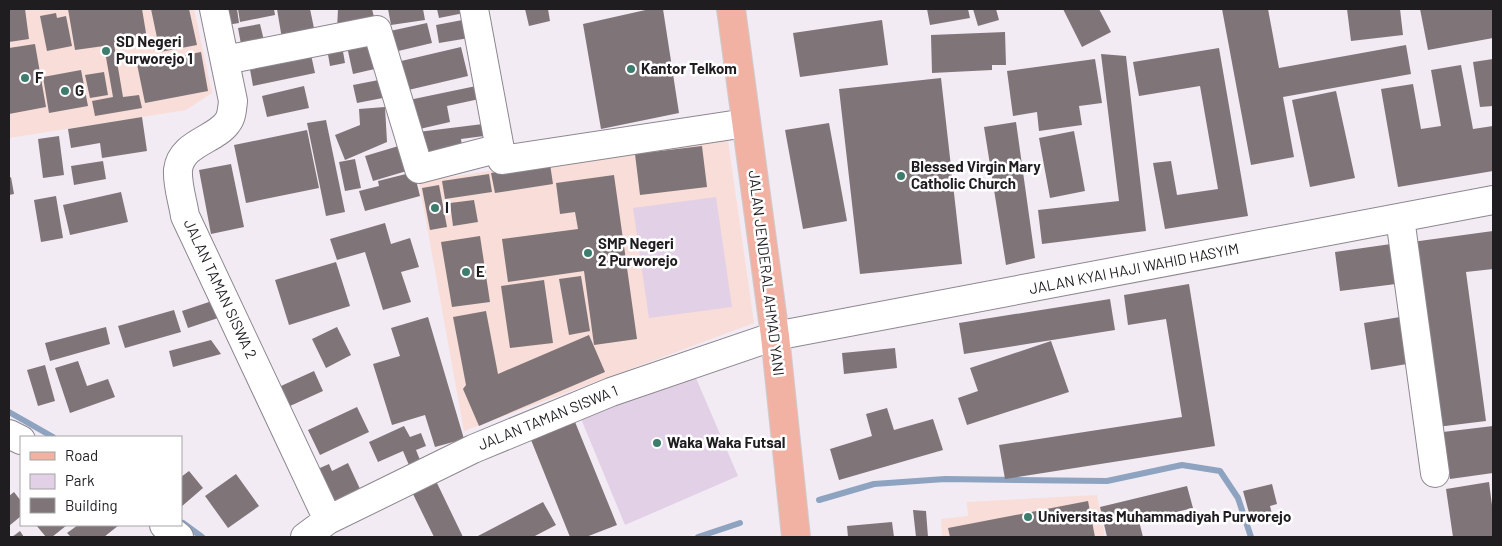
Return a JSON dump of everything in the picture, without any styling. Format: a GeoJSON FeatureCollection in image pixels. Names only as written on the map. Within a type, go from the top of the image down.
{"type":"FeatureCollection","features":[{"type":"Feature","properties":{"kind":"main road","name":"JALAN JENDERAL AHMAD YANI"},"geometry":{"type":"LineString","coordinates":[[731,9],[775,336],[796,537]]}},
{"type":"Feature","properties":{"kind":"street","name":"JALAN TAMAN SISWA 2"},"geometry":{"type":"LineString","coordinates":[[214,9],[233,101],[232,115],[227,124],[204,138],[184,156],[178,170],[186,216],[328,520]]}},
{"type":"Feature","properties":{"kind":"street"},"geometry":{"type":"LineString","coordinates":[[474,9],[502,160],[746,123]]}},
{"type":"Feature","properties":{"kind":"street"},"geometry":{"type":"LineString","coordinates":[[225,60],[376,30],[419,169],[500,148]]}},
{"type":"Feature","properties":{"kind":"street","name":"JALAN KYAI HAJI WAHID HASYIM"},"geometry":{"type":"LineString","coordinates":[[775,336],[1493,200]]}},
{"type":"Feature","properties":{"kind":"street"},"geometry":{"type":"LineString","coordinates":[[1400,218],[1435,473]]}},
{"type":"Feature","properties":{"kind":"street","name":"JALAN TAMAN SISWA 1"},"geometry":{"type":"LineString","coordinates":[[305,537],[328,520],[473,449],[611,392],[775,336]]}},
{"type":"Feature","properties":{"kind":"street"},"geometry":{"type":"LineString","coordinates":[[165,526],[179,537]]}},
{"type":"Feature","properties":{"kind":"shaded area","name":"SD Negeri Purworejo 1"},"geometry":{"type":"Polygon","coordinates":[[[9,9],[194,9],[212,93],[186,110],[9,138],[9,9]]]}},
{"type":"Feature","properties":{"kind":"shaded area","name":"SMP Negeri 2 Purworejo"},"geometry":{"type":"Polygon","coordinates":[[[727,134],[754,323],[464,431],[419,182],[727,134]]]}},
{"type":"Feature","properties":{"kind":"shaded area","name":"Universitas Muhammadiyah Purworejo"},"geometry":{"type":"Polygon","coordinates":[[[1097,495],[1105,537],[942,537],[941,519],[968,516],[967,502],[1097,495]]]}},
{"type":"Feature","properties":{"kind":"green space"},"geometry":{"type":"Polygon","coordinates":[[[716,197],[732,307],[649,318],[633,208],[716,197]]]}},
{"type":"Feature","properties":{"kind":"green space","name":"Waka Waka Futsal"},"geometry":{"type":"Polygon","coordinates":[[[693,371],[738,476],[625,525],[577,409],[693,371]]]}},
{"type":"Feature","properties":{"kind":"building"},"geometry":{"type":"Polygon","coordinates":[[[9,9],[25,9],[29,39],[9,42],[9,9]]]}},
{"type":"Feature","properties":{"kind":"building"},"geometry":{"type":"Polygon","coordinates":[[[68,9],[142,9],[147,39],[114,44],[123,97],[139,95],[142,108],[95,116],[92,101],[113,97],[104,46],[75,50],[68,9]]]}},
{"type":"Feature","properties":{"kind":"building"},"geometry":{"type":"Polygon","coordinates":[[[151,9],[189,9],[197,45],[160,52],[151,9]]]}},
{"type":"Feature","properties":{"kind":"building"},"geometry":{"type":"Polygon","coordinates":[[[218,9],[237,9],[239,23],[221,26],[218,9]]]}},
{"type":"Feature","properties":{"kind":"building"},"geometry":{"type":"Polygon","coordinates":[[[238,9],[274,9],[275,15],[240,22],[238,9]]]}},
{"type":"Feature","properties":{"kind":"building"},"geometry":{"type":"Polygon","coordinates":[[[277,9],[310,9],[315,33],[282,39],[277,9]]]}},
{"type":"Feature","properties":{"kind":"building"},"geometry":{"type":"Polygon","coordinates":[[[338,9],[372,9],[375,21],[337,29],[338,9]]]}},
{"type":"Feature","properties":{"kind":"building"},"geometry":{"type":"Polygon","coordinates":[[[388,9],[423,9],[425,20],[391,25],[388,9]]]}},
{"type":"Feature","properties":{"kind":"building"},"geometry":{"type":"Polygon","coordinates":[[[437,9],[469,9],[469,12],[439,18],[437,9]]]}},
{"type":"Feature","properties":{"kind":"building"},"geometry":{"type":"Polygon","coordinates":[[[525,9],[548,9],[550,21],[529,26],[525,9]]]}},
{"type":"Feature","properties":{"kind":"building","name":"Kantor Telkom"},"geometry":{"type":"Polygon","coordinates":[[[650,9],[663,9],[679,113],[601,129],[583,24],[650,9]]]}},
{"type":"Feature","properties":{"kind":"building"},"geometry":{"type":"Polygon","coordinates":[[[927,9],[968,9],[970,18],[930,25],[927,9]]]}},
{"type":"Feature","properties":{"kind":"building"},"geometry":{"type":"Polygon","coordinates":[[[973,9],[996,9],[999,20],[978,26],[973,9]]]}},
{"type":"Feature","properties":{"kind":"building"},"geometry":{"type":"Polygon","coordinates":[[[1063,9],[1099,9],[1111,32],[1082,47],[1063,9]]]}},
{"type":"Feature","properties":{"kind":"building"},"geometry":{"type":"Polygon","coordinates":[[[1222,9],[1268,9],[1279,68],[1406,45],[1411,74],[1283,97],[1294,157],[1251,165],[1222,9]]]}},
{"type":"Feature","properties":{"kind":"building"},"geometry":{"type":"Polygon","coordinates":[[[1347,9],[1400,9],[1403,35],[1351,41],[1347,9]]]}},
{"type":"Feature","properties":{"kind":"building"},"geometry":{"type":"Polygon","coordinates":[[[1420,9],[1493,9],[1493,38],[1428,50],[1420,9]]]}},
{"type":"Feature","properties":{"kind":"building"},"geometry":{"type":"Polygon","coordinates":[[[56,13],[57,18],[66,16],[72,46],[47,51],[40,16],[56,13]]]}},
{"type":"Feature","properties":{"kind":"building"},"geometry":{"type":"Polygon","coordinates":[[[473,18],[475,37],[439,43],[436,25],[473,18]]]}},
{"type":"Feature","properties":{"kind":"building"},"geometry":{"type":"Polygon","coordinates":[[[882,20],[888,65],[800,77],[793,33],[882,20]]]}},
{"type":"Feature","properties":{"kind":"building"},"geometry":{"type":"Polygon","coordinates":[[[427,23],[432,43],[394,52],[390,31],[427,23]]]}},
{"type":"Feature","properties":{"kind":"building"},"geometry":{"type":"Polygon","coordinates":[[[260,24],[266,49],[243,55],[238,28],[260,24]]]}},
{"type":"Feature","properties":{"kind":"building"},"geometry":{"type":"Polygon","coordinates":[[[1005,32],[1006,65],[992,65],[992,70],[932,73],[931,35],[1005,32]]]}},
{"type":"Feature","properties":{"kind":"building"},"geometry":{"type":"Polygon","coordinates":[[[372,36],[379,68],[353,74],[346,42],[372,36]]]}},
{"type":"Feature","properties":{"kind":"building"},"geometry":{"type":"Polygon","coordinates":[[[341,40],[345,63],[330,66],[326,43],[341,40]]]}},
{"type":"Feature","properties":{"kind":"building","name":"F"},"geometry":{"type":"Polygon","coordinates":[[[35,44],[46,107],[9,114],[9,48],[35,44]]]}},
{"type":"Feature","properties":{"kind":"building"},"geometry":{"type":"Polygon","coordinates":[[[461,47],[468,76],[404,91],[397,62],[461,47]]]}},
{"type":"Feature","properties":{"kind":"building"},"geometry":{"type":"Polygon","coordinates":[[[1219,48],[1248,216],[1165,229],[1153,163],[1171,161],[1177,195],[1218,189],[1200,86],[1139,96],[1133,62],[1219,48]]]}},
{"type":"Feature","properties":{"kind":"building"},"geometry":{"type":"Polygon","coordinates":[[[310,50],[315,73],[253,86],[249,64],[310,50]]]}},
{"type":"Feature","properties":{"kind":"building"},"geometry":{"type":"Polygon","coordinates":[[[201,52],[208,91],[145,103],[137,64],[201,52]]]}},
{"type":"Feature","properties":{"kind":"building"},"geometry":{"type":"Polygon","coordinates":[[[1101,54],[1126,56],[1146,231],[1042,244],[1038,210],[1119,201],[1101,54]]]}},
{"type":"Feature","properties":{"kind":"building"},"geometry":{"type":"Polygon","coordinates":[[[1095,59],[1102,103],[1079,106],[1082,125],[1039,131],[1037,112],[1013,116],[1007,71],[1095,59]]]}},
{"type":"Feature","properties":{"kind":"building"},"geometry":{"type":"Polygon","coordinates":[[[1493,59],[1493,106],[1480,107],[1473,62],[1493,59]]]}},
{"type":"Feature","properties":{"kind":"building"},"geometry":{"type":"Polygon","coordinates":[[[1461,65],[1473,129],[1493,126],[1493,171],[1398,187],[1381,89],[1413,84],[1421,129],[1441,126],[1431,70],[1461,65]]]}},
{"type":"Feature","properties":{"kind":"building","name":"G"},"geometry":{"type":"Polygon","coordinates":[[[81,70],[88,106],[49,113],[43,77],[81,70]]]}},
{"type":"Feature","properties":{"kind":"building"},"geometry":{"type":"Polygon","coordinates":[[[104,72],[108,95],[90,98],[85,75],[104,72]]]}},
{"type":"Feature","properties":{"kind":"building"},"geometry":{"type":"Polygon","coordinates":[[[389,78],[393,96],[357,103],[353,85],[389,78]]]}},
{"type":"Feature","properties":{"kind":"building","name":"Blessed Virgin Mary Catholic Church"},"geometry":{"type":"Polygon","coordinates":[[[941,78],[962,264],[860,274],[839,89],[941,78]]]}},
{"type":"Feature","properties":{"kind":"building"},"geometry":{"type":"Polygon","coordinates":[[[481,85],[484,98],[447,106],[450,122],[411,131],[404,101],[481,85]]]}},
{"type":"Feature","properties":{"kind":"building"},"geometry":{"type":"Polygon","coordinates":[[[304,86],[309,108],[267,117],[262,96],[304,86]]]}},
{"type":"Feature","properties":{"kind":"building"},"geometry":{"type":"Polygon","coordinates":[[[1336,91],[1355,178],[1310,187],[1292,100],[1336,91]]]}},
{"type":"Feature","properties":{"kind":"building"},"geometry":{"type":"Polygon","coordinates":[[[385,107],[387,142],[345,160],[335,135],[360,125],[359,109],[385,107]]]}},
{"type":"Feature","properties":{"kind":"building"},"geometry":{"type":"Polygon","coordinates":[[[142,117],[147,151],[102,158],[100,143],[71,148],[68,129],[142,117]]]}},
{"type":"Feature","properties":{"kind":"building"},"geometry":{"type":"Polygon","coordinates":[[[326,120],[345,212],[326,216],[307,123],[326,120]]]}},
{"type":"Feature","properties":{"kind":"building"},"geometry":{"type":"Polygon","coordinates":[[[1016,122],[1035,258],[1006,265],[984,127],[1016,122]]]}},
{"type":"Feature","properties":{"kind":"building"},"geometry":{"type":"Polygon","coordinates":[[[829,123],[847,221],[803,229],[785,130],[829,123]]]}},
{"type":"Feature","properties":{"kind":"building"},"geometry":{"type":"Polygon","coordinates":[[[483,124],[484,136],[461,139],[463,154],[422,160],[418,132],[483,124]]]}},
{"type":"Feature","properties":{"kind":"building"},"geometry":{"type":"Polygon","coordinates":[[[307,130],[319,188],[246,203],[234,145],[307,130]]]}},
{"type":"Feature","properties":{"kind":"building"},"geometry":{"type":"Polygon","coordinates":[[[1074,131],[1085,191],[1050,198],[1039,138],[1074,131]]]}},
{"type":"Feature","properties":{"kind":"building"},"geometry":{"type":"Polygon","coordinates":[[[59,136],[64,175],[43,178],[38,139],[59,136]]]}},
{"type":"Feature","properties":{"kind":"building"},"geometry":{"type":"Polygon","coordinates":[[[402,145],[410,170],[373,181],[365,156],[402,145]]]}},
{"type":"Feature","properties":{"kind":"building"},"geometry":{"type":"Polygon","coordinates":[[[702,146],[707,187],[640,195],[635,154],[702,146]]]}},
{"type":"Feature","properties":{"kind":"building"},"geometry":{"type":"Polygon","coordinates":[[[355,159],[361,188],[345,191],[339,162],[355,159]]]}},
{"type":"Feature","properties":{"kind":"building"},"geometry":{"type":"Polygon","coordinates":[[[103,161],[106,179],[74,185],[71,166],[103,161]]]}},
{"type":"Feature","properties":{"kind":"building"},"geometry":{"type":"Polygon","coordinates":[[[231,164],[244,227],[211,234],[199,170],[231,164]]]}},
{"type":"Feature","properties":{"kind":"building"},"geometry":{"type":"Polygon","coordinates":[[[550,164],[553,184],[495,193],[491,173],[550,164]]]}},
{"type":"Feature","properties":{"kind":"building"},"geometry":{"type":"Polygon","coordinates":[[[414,172],[420,196],[365,211],[359,191],[379,186],[378,181],[414,172]]]}},
{"type":"Feature","properties":{"kind":"building"},"geometry":{"type":"Polygon","coordinates":[[[489,174],[492,192],[445,199],[442,181],[489,174]]]}},
{"type":"Feature","properties":{"kind":"building"},"geometry":{"type":"Polygon","coordinates":[[[614,175],[637,339],[594,345],[584,271],[508,282],[502,239],[578,229],[575,212],[560,214],[556,183],[614,175]]]}},
{"type":"Feature","properties":{"kind":"building"},"geometry":{"type":"Polygon","coordinates":[[[11,177],[14,194],[9,195],[9,178],[11,177]]]}},
{"type":"Feature","properties":{"kind":"building","name":"I"},"geometry":{"type":"Polygon","coordinates":[[[439,185],[447,227],[430,230],[422,188],[439,185]]]}},
{"type":"Feature","properties":{"kind":"building"},"geometry":{"type":"Polygon","coordinates":[[[121,192],[128,222],[70,235],[63,205],[121,192]]]}},
{"type":"Feature","properties":{"kind":"building"},"geometry":{"type":"Polygon","coordinates":[[[56,196],[63,238],[41,242],[34,200],[56,196]]]}},
{"type":"Feature","properties":{"kind":"building"},"geometry":{"type":"Polygon","coordinates":[[[474,200],[478,222],[453,226],[450,203],[474,200]]]}},
{"type":"Feature","properties":{"kind":"building"},"geometry":{"type":"Polygon","coordinates":[[[385,223],[391,244],[410,238],[419,267],[401,272],[411,302],[383,310],[365,252],[337,260],[330,239],[385,223]]]}},
{"type":"Feature","properties":{"kind":"building"},"geometry":{"type":"Polygon","coordinates":[[[1493,231],[1493,269],[1466,272],[1486,421],[1437,427],[1412,242],[1493,231]]]}},
{"type":"Feature","properties":{"kind":"building","name":"E"},"geometry":{"type":"Polygon","coordinates":[[[480,236],[490,302],[452,307],[441,242],[480,236]]]}},
{"type":"Feature","properties":{"kind":"building"},"geometry":{"type":"Polygon","coordinates":[[[1391,244],[1396,284],[1340,291],[1335,252],[1391,244]]]}},
{"type":"Feature","properties":{"kind":"building"},"geometry":{"type":"Polygon","coordinates":[[[336,262],[350,306],[289,325],[275,280],[336,262]]]}},
{"type":"Feature","properties":{"kind":"building"},"geometry":{"type":"Polygon","coordinates":[[[581,276],[590,331],[569,335],[559,279],[581,276]]]}},
{"type":"Feature","properties":{"kind":"building"},"geometry":{"type":"Polygon","coordinates":[[[544,280],[553,343],[510,348],[501,286],[544,280]]]}},
{"type":"Feature","properties":{"kind":"building"},"geometry":{"type":"Polygon","coordinates":[[[1189,284],[1215,446],[1005,479],[999,445],[1182,417],[1166,319],[1128,325],[1124,295],[1189,284]]]}},
{"type":"Feature","properties":{"kind":"building"},"geometry":{"type":"Polygon","coordinates":[[[1110,299],[1115,330],[964,354],[959,323],[1110,299]]]}},
{"type":"Feature","properties":{"kind":"building"},"geometry":{"type":"Polygon","coordinates":[[[212,301],[218,318],[188,328],[182,311],[212,301]]]}},
{"type":"Feature","properties":{"kind":"building"},"geometry":{"type":"Polygon","coordinates":[[[174,310],[181,332],[125,348],[118,326],[174,310]]]}},
{"type":"Feature","properties":{"kind":"building"},"geometry":{"type":"Polygon","coordinates":[[[486,311],[498,374],[589,335],[605,372],[479,426],[463,389],[466,385],[453,317],[486,311]]]}},
{"type":"Feature","properties":{"kind":"building"},"geometry":{"type":"Polygon","coordinates":[[[428,317],[464,439],[435,447],[425,415],[392,425],[373,364],[400,356],[391,328],[428,317]]]}},
{"type":"Feature","properties":{"kind":"building"},"geometry":{"type":"Polygon","coordinates":[[[1400,317],[1407,364],[1371,370],[1364,323],[1400,317]]]}},
{"type":"Feature","properties":{"kind":"building"},"geometry":{"type":"Polygon","coordinates":[[[106,327],[110,344],[50,361],[45,343],[106,327]]]}},
{"type":"Feature","properties":{"kind":"building"},"geometry":{"type":"Polygon","coordinates":[[[337,327],[351,355],[326,368],[312,339],[337,327]]]}},
{"type":"Feature","properties":{"kind":"building"},"geometry":{"type":"Polygon","coordinates":[[[211,340],[221,354],[173,367],[169,351],[211,340]]]}},
{"type":"Feature","properties":{"kind":"building"},"geometry":{"type":"Polygon","coordinates":[[[1051,341],[1069,392],[967,425],[958,398],[978,391],[970,368],[1051,341]]]}},
{"type":"Feature","properties":{"kind":"building"},"geometry":{"type":"Polygon","coordinates":[[[895,348],[897,368],[844,374],[842,353],[895,348]]]}},
{"type":"Feature","properties":{"kind":"building"},"geometry":{"type":"Polygon","coordinates":[[[78,361],[87,386],[108,379],[115,397],[70,413],[55,368],[78,361]]]}},
{"type":"Feature","properties":{"kind":"building"},"geometry":{"type":"Polygon","coordinates":[[[45,365],[55,401],[38,406],[27,370],[45,365]]]}},
{"type":"Feature","properties":{"kind":"building"},"geometry":{"type":"Polygon","coordinates":[[[314,371],[323,391],[290,406],[281,386],[314,371]]]}},
{"type":"Feature","properties":{"kind":"building"},"geometry":{"type":"Polygon","coordinates":[[[357,407],[369,432],[320,455],[308,430],[357,407]]]}},
{"type":"Feature","properties":{"kind":"building"},"geometry":{"type":"Polygon","coordinates":[[[887,408],[894,430],[933,419],[943,450],[839,480],[830,449],[872,436],[866,414],[887,408]]]}},
{"type":"Feature","properties":{"kind":"building"},"geometry":{"type":"Polygon","coordinates":[[[573,417],[617,525],[586,537],[570,537],[529,435],[573,417]]]}},
{"type":"Feature","properties":{"kind":"building"},"geometry":{"type":"Polygon","coordinates":[[[404,426],[410,437],[421,433],[426,446],[416,450],[422,465],[411,470],[403,451],[378,462],[369,442],[404,426]]]}},
{"type":"Feature","properties":{"kind":"building"},"geometry":{"type":"Polygon","coordinates":[[[1493,426],[1493,473],[1450,479],[1443,432],[1493,426]]]}},
{"type":"Feature","properties":{"kind":"building"},"geometry":{"type":"Polygon","coordinates":[[[348,463],[361,491],[328,506],[313,471],[329,464],[332,471],[348,463]]]}},
{"type":"Feature","properties":{"kind":"building"},"geometry":{"type":"Polygon","coordinates":[[[189,471],[203,488],[182,506],[182,476],[189,471]]]}},
{"type":"Feature","properties":{"kind":"building"},"geometry":{"type":"Polygon","coordinates":[[[236,474],[259,506],[228,528],[205,496],[236,474]]]}},
{"type":"Feature","properties":{"kind":"building"},"geometry":{"type":"Polygon","coordinates":[[[436,481],[463,537],[434,537],[412,492],[436,481]]]}},
{"type":"Feature","properties":{"kind":"building"},"geometry":{"type":"Polygon","coordinates":[[[1489,482],[1493,513],[1493,537],[1453,537],[1446,489],[1489,482]]]}},
{"type":"Feature","properties":{"kind":"building"},"geometry":{"type":"Polygon","coordinates":[[[1272,484],[1277,504],[1270,506],[1272,514],[1251,520],[1243,491],[1272,484]]]}},
{"type":"Feature","properties":{"kind":"building"},"geometry":{"type":"Polygon","coordinates":[[[1187,486],[1193,508],[1139,521],[1143,537],[1107,537],[1100,507],[1187,486]]]}},
{"type":"Feature","properties":{"kind":"building"},"geometry":{"type":"Polygon","coordinates":[[[14,492],[20,500],[20,517],[9,526],[9,496],[14,492]]]}},
{"type":"Feature","properties":{"kind":"building"},"geometry":{"type":"Polygon","coordinates":[[[1088,501],[1095,537],[950,537],[948,528],[1088,501]]]}},
{"type":"Feature","properties":{"kind":"building"},"geometry":{"type":"Polygon","coordinates":[[[543,502],[556,525],[533,537],[476,537],[543,502]]]}},
{"type":"Feature","properties":{"kind":"building"},"geometry":{"type":"Polygon","coordinates":[[[913,510],[926,511],[928,537],[916,537],[913,510]]]}},
{"type":"Feature","properties":{"kind":"building"},"geometry":{"type":"Polygon","coordinates":[[[892,522],[894,537],[848,537],[847,526],[892,522]]]}},
{"type":"Feature","properties":{"kind":"building"},"geometry":{"type":"Polygon","coordinates":[[[37,526],[66,526],[52,537],[46,537],[37,526]]]}},
{"type":"Feature","properties":{"kind":"building"},"geometry":{"type":"Polygon","coordinates":[[[77,526],[118,526],[104,537],[71,537],[67,533],[77,526]]]}},
{"type":"Feature","properties":{"kind":"building"},"geometry":{"type":"Polygon","coordinates":[[[20,531],[24,537],[12,537],[20,531]]]}},
{"type":"Feature","properties":{"kind":"waterway"},"geometry":{"type":"LineString","coordinates":[[9,412],[51,436]]}},
{"type":"Feature","properties":{"kind":"waterway"},"geometry":{"type":"LineString","coordinates":[[819,500],[874,484],[945,479],[1107,481],[1182,465],[1220,471],[1238,498],[1251,537]]}},
{"type":"Feature","properties":{"kind":"waterway"},"geometry":{"type":"LineString","coordinates":[[183,523],[202,537]]}},
{"type":"Feature","properties":{"kind":"waterway"},"geometry":{"type":"LineString","coordinates":[[698,537],[740,523]]}},
{"type":"Feature","properties":{"kind":"place","name":"SD Negeri Purworejo 1"},"geometry":{"type":"Point","coordinates":[106,51]}},
{"type":"Feature","properties":{"kind":"place","name":"Kantor Telkom"},"geometry":{"type":"Point","coordinates":[631,69]}},
{"type":"Feature","properties":{"kind":"place","name":"F"},"geometry":{"type":"Point","coordinates":[25,78]}},
{"type":"Feature","properties":{"kind":"place","name":"G"},"geometry":{"type":"Point","coordinates":[65,91]}},
{"type":"Feature","properties":{"kind":"place","name":"Blessed Virgin Mary Catholic Church"},"geometry":{"type":"Point","coordinates":[901,176]}},
{"type":"Feature","properties":{"kind":"place","name":"I"},"geometry":{"type":"Point","coordinates":[435,208]}},
{"type":"Feature","properties":{"kind":"place","name":"SMP Negeri 2 Purworejo"},"geometry":{"type":"Point","coordinates":[588,253]}},
{"type":"Feature","properties":{"kind":"place","name":"E"},"geometry":{"type":"Point","coordinates":[466,272]}},
{"type":"Feature","properties":{"kind":"place","name":"Waka Waka Futsal"},"geometry":{"type":"Point","coordinates":[657,443]}},
{"type":"Feature","properties":{"kind":"place","name":"Universitas Muhammadiyah Purworejo"},"geometry":{"type":"Point","coordinates":[1028,517]}}]}
